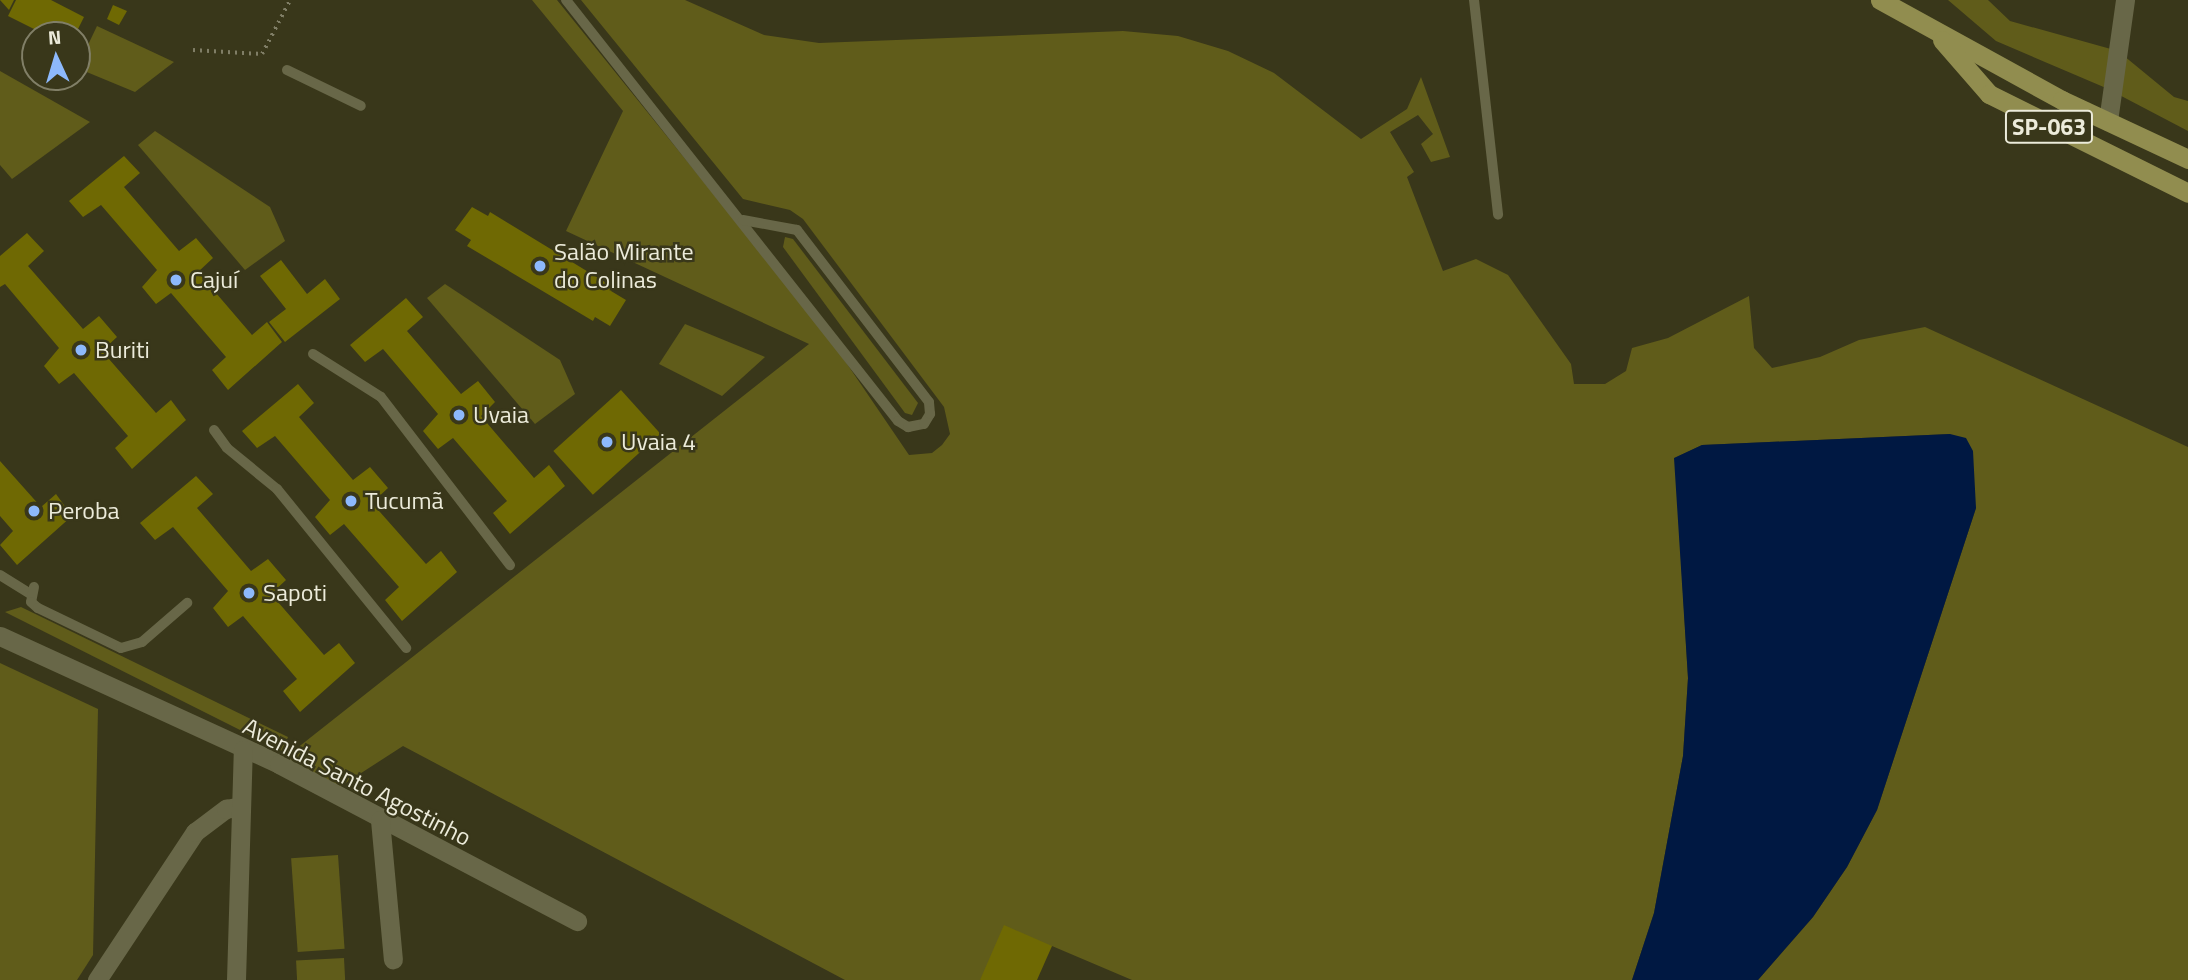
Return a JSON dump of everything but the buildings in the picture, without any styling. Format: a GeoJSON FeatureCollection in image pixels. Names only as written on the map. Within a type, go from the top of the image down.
{"type":"FeatureCollection","features":[{"type":"Feature","properties":{"kind":"main road","name":"SP-063"},"geometry":{"type":"LineString","coordinates":[[1880,0],[2108,121],[2188,159]]}},
{"type":"Feature","properties":{"kind":"main road","name":"SP-063"},"geometry":{"type":"LineString","coordinates":[[1932,29],[1989,94],[2188,193]]}},
{"type":"Feature","properties":{"kind":"street"},"geometry":{"type":"LineString","coordinates":[[2108,121],[2125,0]]}},
{"type":"Feature","properties":{"kind":"street","name":"Avenida Santo Agostinho"},"geometry":{"type":"LineString","coordinates":[[0,636],[243,750],[279,764],[380,820],[577,922]]}},
{"type":"Feature","properties":{"kind":"street"},"geometry":{"type":"LineString","coordinates":[[236,980],[243,750]]}},
{"type":"Feature","properties":{"kind":"street"},"geometry":{"type":"LineString","coordinates":[[97,980],[195,832],[226,809],[241,806]]}},
{"type":"Feature","properties":{"kind":"street"},"geometry":{"type":"LineString","coordinates":[[380,820],[393,960]]}},
{"type":"Feature","properties":{"kind":"lane"},"geometry":{"type":"LineString","coordinates":[[566,0],[743,220],[898,421],[914,428],[924,424],[930,414],[929,402],[797,230],[743,220]]}},
{"type":"Feature","properties":{"kind":"lane"},"geometry":{"type":"LineString","coordinates":[[1474,0],[1498,215]]}},
{"type":"Feature","properties":{"kind":"lane"},"geometry":{"type":"LineString","coordinates":[[287,70],[361,106]]}},
{"type":"Feature","properties":{"kind":"lane"},"geometry":{"type":"LineString","coordinates":[[313,354],[381,397],[509,565]]}},
{"type":"Feature","properties":{"kind":"lane"},"geometry":{"type":"LineString","coordinates":[[214,430],[227,447],[277,489],[406,648]]}},
{"type":"Feature","properties":{"kind":"lane"},"geometry":{"type":"LineString","coordinates":[[0,575],[32,591],[38,608],[128,648],[142,642],[187,603]]}},
{"type":"Feature","properties":{"kind":"path"},"geometry":{"type":"LineString","coordinates":[[193,50],[262,54],[290,0]]}},
{"type":"Feature","properties":{"kind":"shaded area"},"geometry":{"type":"Polygon","coordinates":[[[532,0],[557,0],[828,336],[909,455],[932,453],[942,445],[950,434],[944,407],[803,219],[790,210],[743,199],[581,0],[685,0],[764,35],[819,43],[1123,31],[1178,36],[1228,51],[1274,73],[1361,139],[1407,109],[1421,77],[1450,157],[1431,162],[1421,144],[1433,134],[1418,115],[1390,132],[1414,172],[1407,177],[1443,271],[1476,259],[1508,275],[1571,364],[1574,384],[1605,384],[1626,371],[1632,348],[1668,338],[1749,296],[1754,348],[1772,368],[1820,357],[1859,340],[1925,327],[2188,447],[2188,980],[1758,980],[1813,917],[1847,867],[1877,810],[1976,508],[1950,434],[1702,445],[1675,458],[1688,678],[1683,756],[1654,913],[1632,980],[1132,980],[1052,946],[980,980],[845,980],[403,746],[338,788],[282,760],[809,344],[566,231],[623,111],[532,0]]]}},
{"type":"Feature","properties":{"kind":"shaded area"},"geometry":{"type":"Polygon","coordinates":[[[1948,0],[1988,0],[2010,21],[2118,51],[2174,97],[2188,101],[2188,131],[2106,88],[1996,41],[1948,0]]]}},
{"type":"Feature","properties":{"kind":"shaded area"},"geometry":{"type":"Polygon","coordinates":[[[97,26],[174,62],[135,92],[91,74],[91,39],[97,26]]]}},
{"type":"Feature","properties":{"kind":"shaded area"},"geometry":{"type":"Polygon","coordinates":[[[0,71],[21,83],[21,91],[35,91],[90,122],[12,179],[0,165],[0,71]]]}},
{"type":"Feature","properties":{"kind":"shaded area"},"geometry":{"type":"Polygon","coordinates":[[[155,131],[270,207],[285,241],[245,270],[138,145],[155,131]]]}},
{"type":"Feature","properties":{"kind":"shaded area"},"geometry":{"type":"Polygon","coordinates":[[[785,237],[793,239],[918,403],[912,415],[905,413],[783,247],[785,237]]]}},
{"type":"Feature","properties":{"kind":"shaded area"},"geometry":{"type":"Polygon","coordinates":[[[445,284],[560,360],[575,394],[535,424],[427,298],[445,284]]]}},
{"type":"Feature","properties":{"kind":"shaded area"},"geometry":{"type":"Polygon","coordinates":[[[685,324],[765,357],[722,396],[659,364],[685,324]]]}},
{"type":"Feature","properties":{"kind":"shaded area"},"geometry":{"type":"Polygon","coordinates":[[[21,607],[288,737],[282,751],[5,612],[21,607]]]}},
{"type":"Feature","properties":{"kind":"shaded area"},"geometry":{"type":"Polygon","coordinates":[[[0,663],[98,709],[93,955],[77,980],[0,980],[0,663]]]}},
{"type":"Feature","properties":{"kind":"shaded area"},"geometry":{"type":"Polygon","coordinates":[[[338,855],[345,949],[298,952],[291,858],[338,855]]]}},
{"type":"Feature","properties":{"kind":"shaded area"},"geometry":{"type":"Polygon","coordinates":[[[344,958],[345,980],[297,980],[296,961],[344,958]]]}},
{"type":"Feature","properties":{"kind":"water"},"geometry":{"type":"Polygon","coordinates":[[[1950,434],[1966,438],[1973,451],[1976,508],[1877,810],[1847,867],[1813,917],[1758,980],[1632,980],[1654,913],[1683,756],[1688,678],[1674,458],[1702,445],[1950,434]]]}},
{"type":"Feature","properties":{"kind":"place","name":"Salão Mirante do Colinas"},"geometry":{"type":"Point","coordinates":[540,266]}},
{"type":"Feature","properties":{"kind":"place","name":"Cajuí"},"geometry":{"type":"Point","coordinates":[176,280]}},
{"type":"Feature","properties":{"kind":"place","name":"Buriti"},"geometry":{"type":"Point","coordinates":[81,350]}},
{"type":"Feature","properties":{"kind":"place","name":"Uvaia"},"geometry":{"type":"Point","coordinates":[459,415]}},
{"type":"Feature","properties":{"kind":"place","name":"Uvaia 4"},"geometry":{"type":"Point","coordinates":[607,442]}},
{"type":"Feature","properties":{"kind":"place","name":"Tucumã"},"geometry":{"type":"Point","coordinates":[351,501]}},
{"type":"Feature","properties":{"kind":"place","name":"Peroba"},"geometry":{"type":"Point","coordinates":[34,511]}},
{"type":"Feature","properties":{"kind":"place","name":"Sapoti"},"geometry":{"type":"Point","coordinates":[249,593]}}]}
